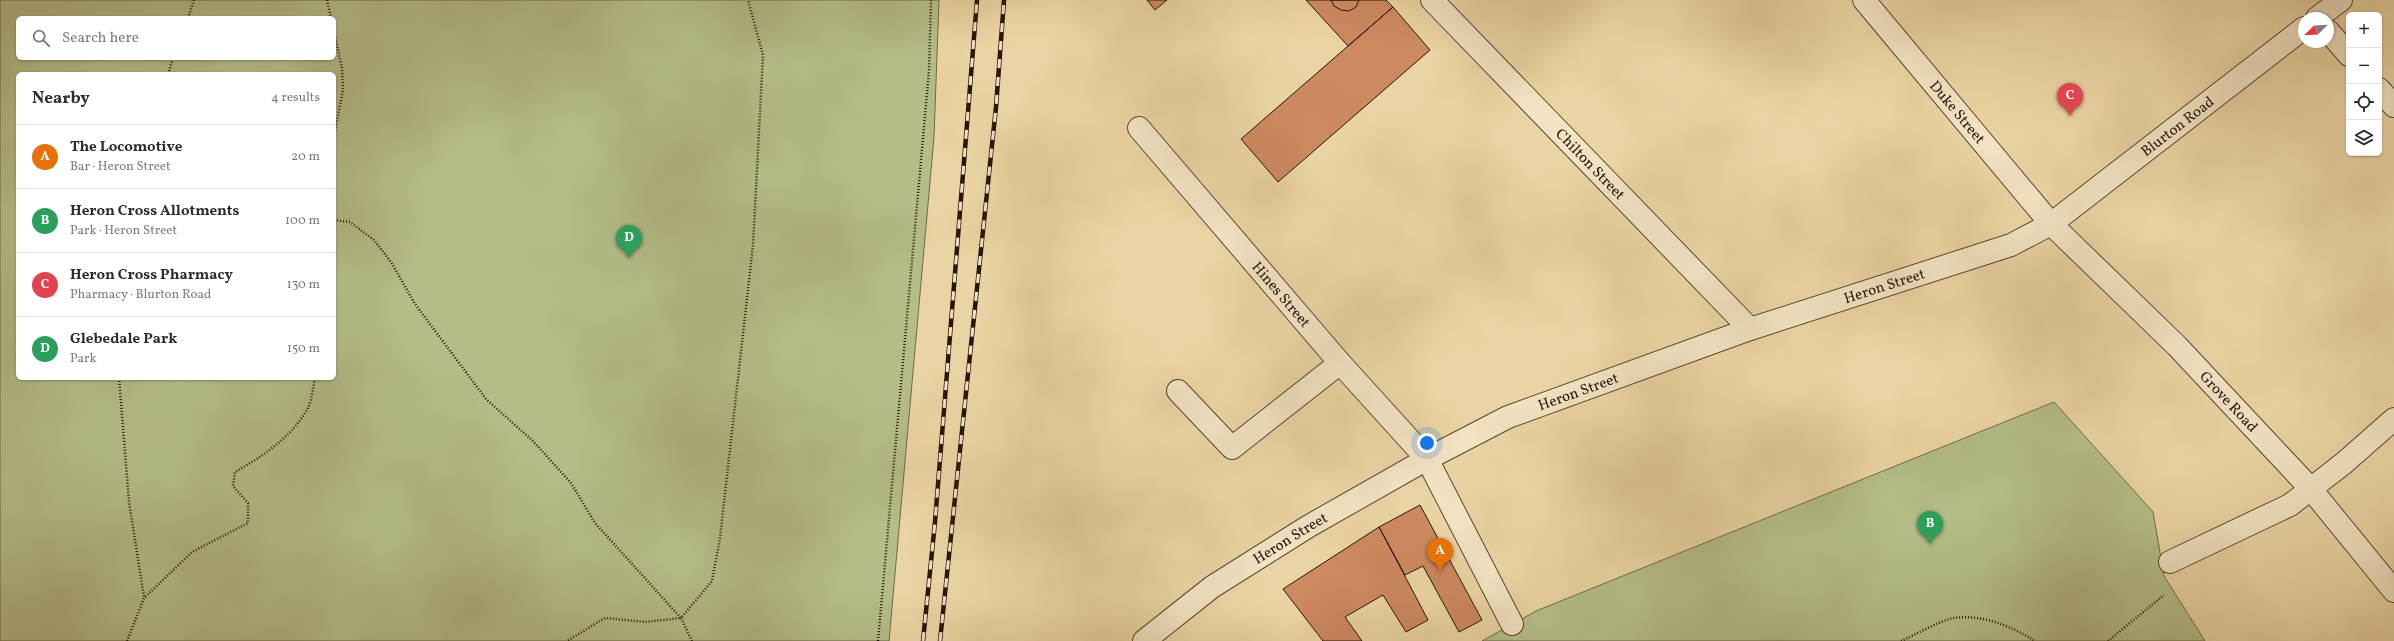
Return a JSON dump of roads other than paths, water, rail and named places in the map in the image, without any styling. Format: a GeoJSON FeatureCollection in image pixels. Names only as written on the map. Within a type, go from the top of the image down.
{"type":"FeatureCollection","features":[{"type":"Feature","properties":{"kind":"street","name":"Chilton Street"},"geometry":{"type":"LineString","coordinates":[[1432,0],[1750,328]]}},
{"type":"Feature","properties":{"kind":"street","name":"Duke Street"},"geometry":{"type":"LineString","coordinates":[[1864,0],[2051,224]]}},
{"type":"Feature","properties":{"kind":"street"},"geometry":{"type":"LineString","coordinates":[[2325,12],[2341,0]]}},
{"type":"Feature","properties":{"kind":"street","name":"Blurton Road"},"geometry":{"type":"LineString","coordinates":[[2051,224],[2298,33]]}},
{"type":"Feature","properties":{"kind":"street"},"geometry":{"type":"LineString","coordinates":[[2334,38],[2346,52]]}},
{"type":"Feature","properties":{"kind":"street"},"geometry":{"type":"LineString","coordinates":[[2382,92],[2394,106]]}},
{"type":"Feature","properties":{"kind":"street","name":"Hines Street"},"geometry":{"type":"LineString","coordinates":[[1139,128],[1340,363],[1427,459],[1512,624]]}},
{"type":"Feature","properties":{"kind":"street","name":"Heron Street"},"geometry":{"type":"LineString","coordinates":[[1144,641],[1212,587],[1310,526],[1427,459],[1508,417],[1750,328],[2011,244],[2051,224]]}},
{"type":"Feature","properties":{"kind":"street","name":"Grove Road"},"geometry":{"type":"LineString","coordinates":[[2051,224],[2177,346],[2310,488],[2394,591]]}},
{"type":"Feature","properties":{"kind":"street"},"geometry":{"type":"LineString","coordinates":[[1178,391],[1232,448],[1340,363]]}},
{"type":"Feature","properties":{"kind":"street"},"geometry":{"type":"LineString","coordinates":[[2170,562],[2290,505],[2344,463],[2394,419]]}},
{"type":"Feature","properties":{"kind":"railway"},"geometry":{"type":"LineString","coordinates":[[923,641],[935,522],[977,0]]}},
{"type":"Feature","properties":{"kind":"railway"},"geometry":{"type":"LineString","coordinates":[[940,641],[996,107],[1004,0]]}},
{"type":"Feature","properties":{"kind":"place","name":"Heron Cross Pharmacy"},"geometry":{"type":"Point","coordinates":[2070,116]}},
{"type":"Feature","properties":{"kind":"place","name":"Glebedale Park"},"geometry":{"type":"Point","coordinates":[629,258]}},
{"type":"Feature","properties":{"kind":"place","name":"Heron Cross Allotments"},"geometry":{"type":"Point","coordinates":[1930,544]}},
{"type":"Feature","properties":{"kind":"place","name":"The Locomotive"},"geometry":{"type":"Point","coordinates":[1440,571]}}]}
